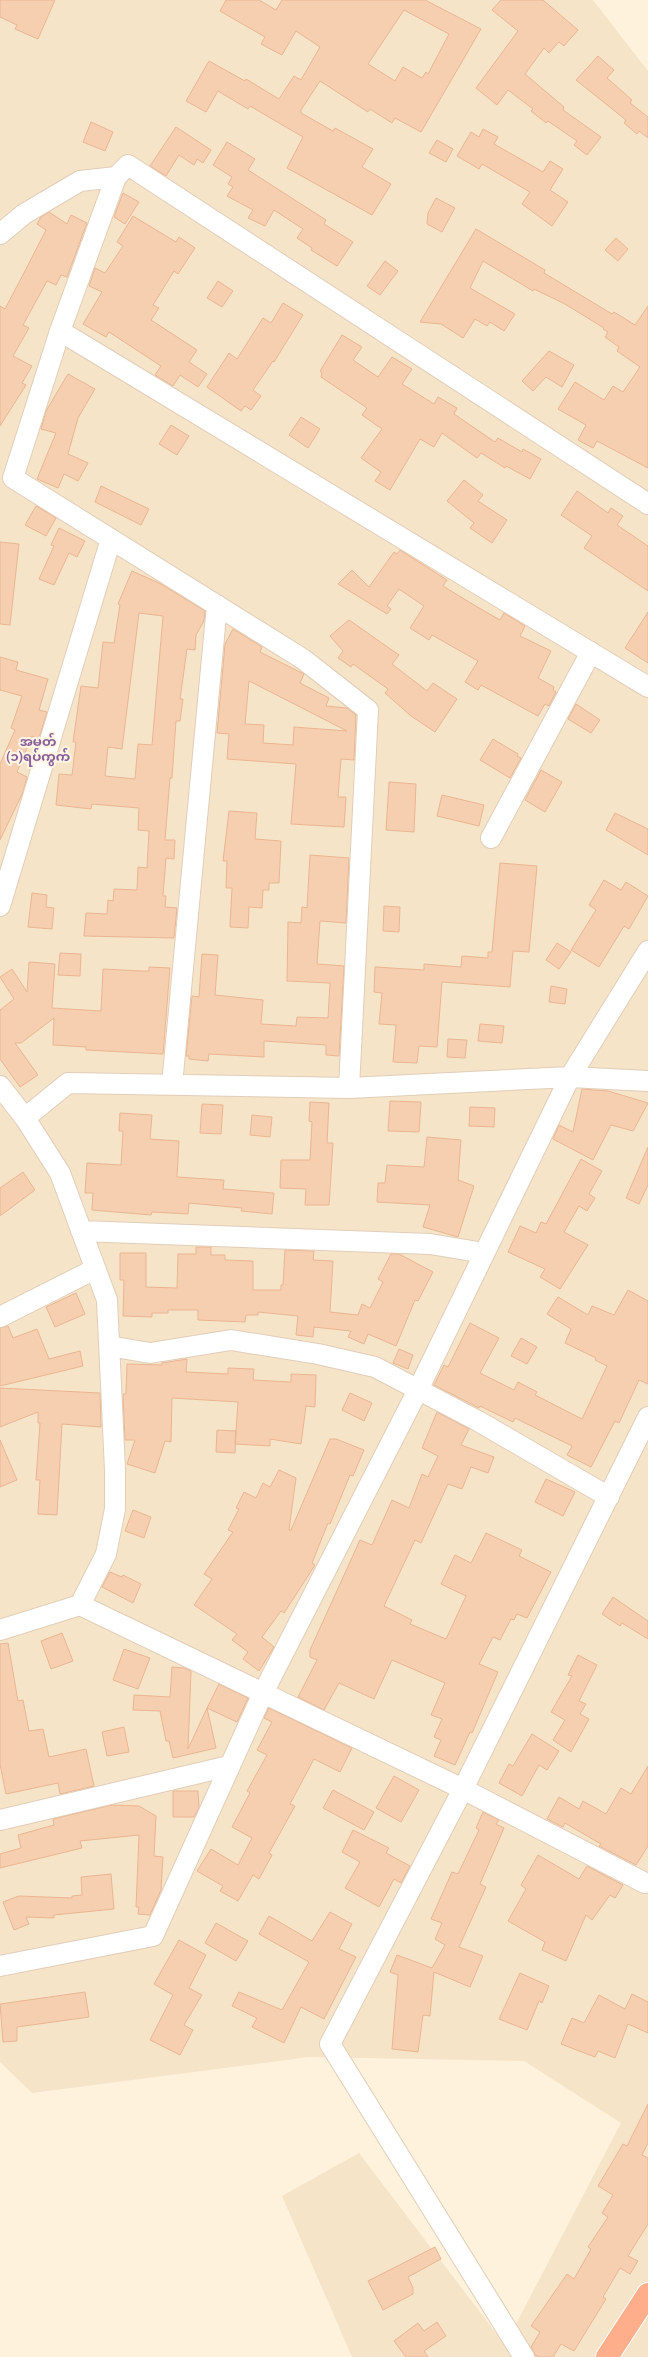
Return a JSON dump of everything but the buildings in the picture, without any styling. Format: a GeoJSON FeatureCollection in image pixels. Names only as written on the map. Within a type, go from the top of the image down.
{"type":"FeatureCollection","features":[{"type":"Feature","properties":{"kind":"highway"},"geometry":{"type":"LineString","coordinates":[[607,2357],[648,2294]]}},
{"type":"Feature","properties":{"kind":"street"},"geometry":{"type":"LineString","coordinates":[[349,1088],[368,710],[303,659],[13,478],[60,331],[116,177],[128,165],[648,504]]}},
{"type":"Feature","properties":{"kind":"street"},"geometry":{"type":"LineString","coordinates":[[0,234],[24,214],[80,181],[116,177]]}},
{"type":"Feature","properties":{"kind":"street"},"geometry":{"type":"LineString","coordinates":[[60,331],[648,687]]}},
{"type":"Feature","properties":{"kind":"street"},"geometry":{"type":"LineString","coordinates":[[0,906],[111,539]]}},
{"type":"Feature","properties":{"kind":"street"},"geometry":{"type":"LineString","coordinates":[[172,1085],[217,605]]}},
{"type":"Feature","properties":{"kind":"street"},"geometry":{"type":"LineString","coordinates":[[490,838],[591,652]]}},
{"type":"Feature","properties":{"kind":"street"},"geometry":{"type":"LineString","coordinates":[[0,1966],[154,1936],[263,1693],[418,1390],[570,1077],[648,951]]}},
{"type":"Feature","properties":{"kind":"street"},"geometry":{"type":"LineString","coordinates":[[25,1118],[68,1084],[349,1088],[570,1077],[648,1081]]}},
{"type":"Feature","properties":{"kind":"street"},"geometry":{"type":"LineString","coordinates":[[0,1086],[25,1118],[60,1173],[107,1300],[115,1470],[115,1509],[106,1554],[80,1605]]}},
{"type":"Feature","properties":{"kind":"street"},"geometry":{"type":"LineString","coordinates":[[81,1231],[430,1244],[484,1253]]}},
{"type":"Feature","properties":{"kind":"street"},"geometry":{"type":"LineString","coordinates":[[0,1317],[95,1269]]}},
{"type":"Feature","properties":{"kind":"street"},"geometry":{"type":"LineString","coordinates":[[109,1346],[150,1353],[231,1340],[318,1354],[375,1367],[478,1421],[609,1497]]}},
{"type":"Feature","properties":{"kind":"street"},"geometry":{"type":"LineString","coordinates":[[524,2357],[330,2044],[463,1789],[648,1417]]}},
{"type":"Feature","properties":{"kind":"street"},"geometry":{"type":"LineString","coordinates":[[0,1630],[80,1605],[463,1789],[645,1883]]}},
{"type":"Feature","properties":{"kind":"street"},"geometry":{"type":"LineString","coordinates":[[0,1820],[229,1766]]}},
{"type":"Feature","properties":{"kind":"shaded area"},"geometry":{"type":"Polygon","coordinates":[[[0,0],[593,0],[648,71],[648,2357],[352,2357],[282,2196],[359,2153],[505,2345],[621,2123],[524,2061],[309,2057],[32,2093],[0,2062],[0,0]]]}},
{"type":"Feature","properties":{"kind":"district","name":"အမှတ် (၁)ရပ်ကွက်"},"geometry":{"type":"Point","coordinates":[38,748]}}]}
